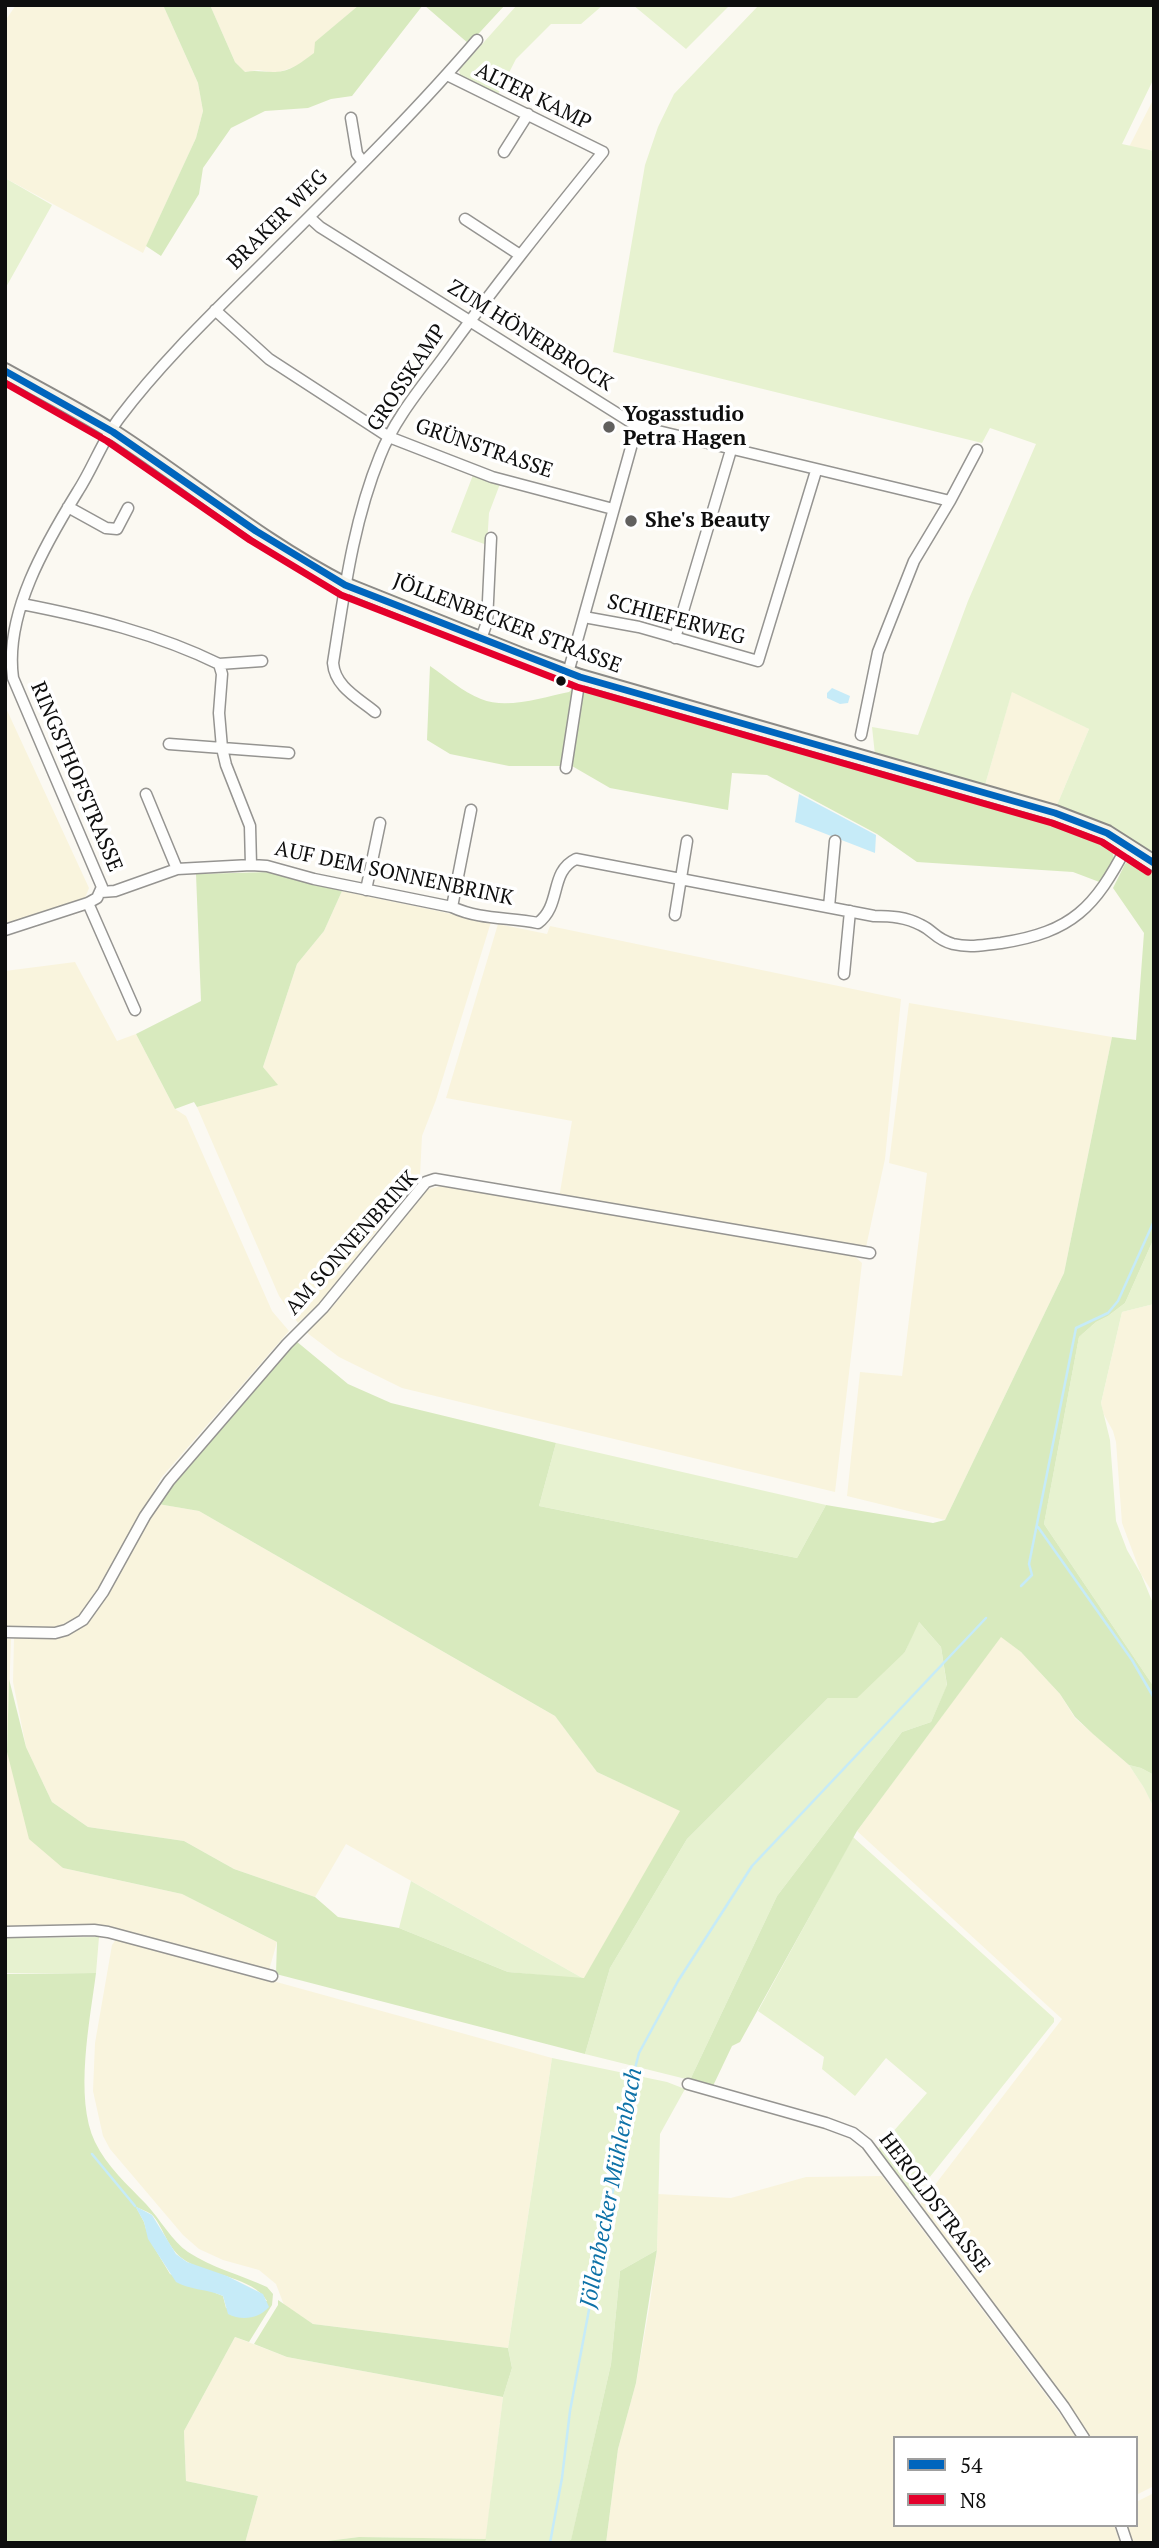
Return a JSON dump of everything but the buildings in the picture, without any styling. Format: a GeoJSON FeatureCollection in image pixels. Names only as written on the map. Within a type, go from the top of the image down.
{"type":"FeatureCollection","features":[{"type":"Feature","properties":{"kind":"main road","name":"JÖLLENBECKER STRASSE"},"geometry":{"type":"LineString","coordinates":[[5,371],[112,431],[213,502],[317,570],[345,585],[574,675],[1006,797],[1107,833],[1154,863]]}},
{"type":"Feature","properties":{"kind":"street","name":"BRAKER WEG"},"geometry":{"type":"LineString","coordinates":[[112,431],[117,420],[143,389],[215,310],[363,162],[477,40]]}},
{"type":"Feature","properties":{"kind":"street","name":"ALTER KAMP"},"geometry":{"type":"LineString","coordinates":[[447,75],[603,152]]}},
{"type":"Feature","properties":{"kind":"street"},"geometry":{"type":"LineString","coordinates":[[504,152],[528,114]]}},
{"type":"Feature","properties":{"kind":"street"},"geometry":{"type":"LineString","coordinates":[[351,118],[357,154],[363,162]]}},
{"type":"Feature","properties":{"kind":"street","name":"GROSSKAMP"},"geometry":{"type":"LineString","coordinates":[[375,712],[348,691],[334,674],[333,663],[358,523],[379,456],[415,397],[469,321],[603,152]]}},
{"type":"Feature","properties":{"kind":"street","name":"ZUM HÖNERBROCK"},"geometry":{"type":"LineString","coordinates":[[309,217],[637,426],[950,501]]}},
{"type":"Feature","properties":{"kind":"street"},"geometry":{"type":"LineString","coordinates":[[465,219],[520,255]]}},
{"type":"Feature","properties":{"kind":"street","name":"GRÜNSTRASSE"},"geometry":{"type":"LineString","coordinates":[[215,310],[269,359],[389,437],[492,477],[613,509]]}},
{"type":"Feature","properties":{"kind":"street"},"geometry":{"type":"LineString","coordinates":[[566,768],[574,675],[584,617],[637,426]]}},
{"type":"Feature","properties":{"kind":"street","name":"RINGSTHOFSTRASSE"},"geometry":{"type":"LineString","coordinates":[[5,930],[88,903],[101,892],[99,877],[13,678],[13,647],[22,604],[36,562],[112,431]]}},
{"type":"Feature","properties":{"kind":"street"},"geometry":{"type":"LineString","coordinates":[[675,638],[731,450]]}},
{"type":"Feature","properties":{"kind":"street"},"geometry":{"type":"LineString","coordinates":[[861,735],[878,652],[914,561],[977,450]]}},
{"type":"Feature","properties":{"kind":"street","name":"SCHIEFERWEG"},"geometry":{"type":"LineString","coordinates":[[584,617],[639,626],[758,661],[816,471]]}},
{"type":"Feature","properties":{"kind":"street"},"geometry":{"type":"LineString","coordinates":[[68,507],[106,528],[117,529],[128,508]]}},
{"type":"Feature","properties":{"kind":"street"},"geometry":{"type":"LineString","coordinates":[[481,639],[487,622],[491,538]]}},
{"type":"Feature","properties":{"kind":"street"},"geometry":{"type":"LineString","coordinates":[[22,604],[100,620],[219,664],[262,660]]}},
{"type":"Feature","properties":{"kind":"street"},"geometry":{"type":"LineString","coordinates":[[219,664],[222,674],[219,713],[222,748],[250,826],[251,865]]}},
{"type":"Feature","properties":{"kind":"street"},"geometry":{"type":"LineString","coordinates":[[169,744],[289,752]]}},
{"type":"Feature","properties":{"kind":"street"},"geometry":{"type":"LineString","coordinates":[[146,794],[177,869]]}},
{"type":"Feature","properties":{"kind":"street"},"geometry":{"type":"LineString","coordinates":[[452,907],[471,810]]}},
{"type":"Feature","properties":{"kind":"street"},"geometry":{"type":"LineString","coordinates":[[366,890],[380,823]]}},
{"type":"Feature","properties":{"kind":"street"},"geometry":{"type":"LineString","coordinates":[[675,915],[687,841]]}},
{"type":"Feature","properties":{"kind":"street"},"geometry":{"type":"LineString","coordinates":[[829,907],[835,841]]}},
{"type":"Feature","properties":{"kind":"street","name":"AUF DEM SONNENBRINK"},"geometry":{"type":"LineString","coordinates":[[101,892],[116,891],[177,869],[267,866],[314,879],[452,907],[497,919],[510,918],[538,923],[549,915],[561,871],[576,859],[874,916],[898,916],[924,926],[943,941],[968,947],[1035,937],[1068,921],[1087,908],[1109,881],[1127,846]]}},
{"type":"Feature","properties":{"kind":"street"},"geometry":{"type":"LineString","coordinates":[[88,903],[135,1010]]}},
{"type":"Feature","properties":{"kind":"street"},"geometry":{"type":"LineString","coordinates":[[844,974],[850,911]]}},
{"type":"Feature","properties":{"kind":"street","name":"AM SONNENBRINK"},"geometry":{"type":"LineString","coordinates":[[5,1632],[55,1633],[83,1620],[103,1592],[145,1516],[169,1481],[310,1321],[426,1182],[435,1179],[870,1253]]}},
{"type":"Feature","properties":{"kind":"street"},"geometry":{"type":"LineString","coordinates":[[5,1932],[94,1930],[272,1976]]}},
{"type":"Feature","properties":{"kind":"street","name":"HEROLDSTRASSE"},"geometry":{"type":"LineString","coordinates":[[688,2084],[826,2123],[853,2133],[867,2144],[1064,2407],[1083,2436]]}},
{"type":"Feature","properties":{"kind":"shaded area"},"geometry":{"type":"Polygon","coordinates":[[[16,5],[163,5],[198,83],[203,111],[196,138],[143,253],[5,178],[5,21],[16,5]]]}},
{"type":"Feature","properties":{"kind":"shaded area"},"geometry":{"type":"Polygon","coordinates":[[[210,5],[359,5],[316,42],[315,53],[297,66],[276,73],[258,70],[244,72],[235,62],[210,5]]]}},
{"type":"Feature","properties":{"kind":"shaded area"},"geometry":{"type":"Polygon","coordinates":[[[1154,98],[1154,151],[1129,147],[1154,98]]]}},
{"type":"Feature","properties":{"kind":"shaded area"},"geometry":{"type":"Polygon","coordinates":[[[1012,691],[1089,729],[1057,805],[985,785],[1012,691]]]}},
{"type":"Feature","properties":{"kind":"shaded area"},"geometry":{"type":"Polygon","coordinates":[[[5,706],[89,888],[85,898],[5,924],[5,706]]]}},
{"type":"Feature","properties":{"kind":"shaded area"},"geometry":{"type":"Polygon","coordinates":[[[342,891],[491,922],[436,1100],[422,1136],[420,1176],[320,1303],[298,1323],[279,1296],[197,1107],[277,1085],[263,1067],[297,964],[324,931],[342,891]]]}},
{"type":"Feature","properties":{"kind":"shaded area"},"geometry":{"type":"Polygon","coordinates":[[[498,924],[547,934],[550,926],[901,999],[885,1159],[866,1247],[559,1198],[572,1121],[446,1098],[498,924]]]}},
{"type":"Feature","properties":{"kind":"shaded area"},"geometry":{"type":"Polygon","coordinates":[[[75,962],[117,1041],[136,1034],[175,1109],[186,1116],[272,1311],[289,1331],[161,1478],[99,1592],[81,1615],[54,1629],[5,1629],[5,971],[75,962]]]}},
{"type":"Feature","properties":{"kind":"shaded area"},"geometry":{"type":"Polygon","coordinates":[[[909,1003],[1112,1037],[1064,1273],[945,1520],[847,1496],[860,1372],[902,1376],[927,1173],[889,1163],[909,1003]]]}},
{"type":"Feature","properties":{"kind":"shaded area"},"geometry":{"type":"Polygon","coordinates":[[[441,1186],[851,1253],[862,1263],[835,1492],[402,1388],[339,1357],[306,1332],[334,1305],[425,1190],[441,1186]]]}},
{"type":"Feature","properties":{"kind":"shaded area"},"geometry":{"type":"Polygon","coordinates":[[[1154,1304],[1154,1595],[1141,1574],[1122,1523],[1116,1442],[1101,1403],[1122,1312],[1154,1304]]]}},
{"type":"Feature","properties":{"kind":"shaded area"},"geometry":{"type":"Polygon","coordinates":[[[158,1504],[199,1511],[555,1716],[597,1772],[681,1811],[584,1979],[346,1844],[315,1897],[234,1869],[184,1841],[88,1827],[52,1802],[26,1747],[13,1682],[14,1637],[56,1636],[70,1633],[86,1624],[110,1592],[158,1504]]]}},
{"type":"Feature","properties":{"kind":"shaded area"},"geometry":{"type":"Polygon","coordinates":[[[1001,1636],[1021,1652],[1060,1694],[1075,1718],[1129,1765],[1154,1808],[1154,2486],[1138,2494],[1138,2436],[1090,2436],[918,2207],[1062,2019],[857,1831],[1001,1636]]]}},
{"type":"Feature","properties":{"kind":"shaded area"},"geometry":{"type":"Polygon","coordinates":[[[5,1639],[11,1639],[7,1752],[63,1868],[182,1894],[277,1942],[269,1970],[103,1929],[5,1928],[5,1639]]]}},
{"type":"Feature","properties":{"kind":"shaded area"},"geometry":{"type":"Polygon","coordinates":[[[117,1938],[552,2058],[508,2348],[313,2324],[284,2305],[276,2284],[259,2270],[223,2260],[199,2249],[183,2235],[110,2149],[103,2136],[93,2091],[95,2043],[112,1945],[117,1938]]]}},
{"type":"Feature","properties":{"kind":"shaded area"},"geometry":{"type":"Polygon","coordinates":[[[882,2176],[1077,2436],[893,2436],[893,2527],[1115,2527],[1120,2543],[606,2543],[618,2449],[636,2383],[650,2303],[657,2250],[658,2194],[731,2198],[806,2177],[882,2176]]]}},
{"type":"Feature","properties":{"kind":"shaded area"},"geometry":{"type":"Polygon","coordinates":[[[235,2337],[287,2357],[503,2397],[486,2539],[359,2537],[311,2543],[245,2543],[258,2496],[186,2481],[184,2431],[235,2337]]]}},
{"type":"Feature","properties":{"kind":"shaded area"},"geometry":{"type":"Polygon","coordinates":[[[1154,2493],[1154,2543],[1132,2543],[1127,2527],[1138,2527],[1138,2501],[1154,2493]]]}},
{"type":"Feature","properties":{"kind":"green space"},"geometry":{"type":"Polygon","coordinates":[[[163,5],[210,5],[235,62],[245,72],[279,72],[290,69],[314,53],[315,42],[359,5],[423,5],[352,96],[331,99],[308,108],[265,111],[231,128],[203,168],[199,194],[161,256],[146,246],[196,138],[203,111],[198,83],[163,5]]]}},
{"type":"Feature","properties":{"kind":"green space"},"geometry":{"type":"Polygon","coordinates":[[[424,5],[505,5],[469,44],[424,5]]]}},
{"type":"Feature","properties":{"kind":"green space"},"geometry":{"type":"Polygon","coordinates":[[[517,5],[603,5],[581,24],[551,24],[516,59],[497,96],[461,79],[459,70],[517,5]]]}},
{"type":"Feature","properties":{"kind":"green space"},"geometry":{"type":"Polygon","coordinates":[[[633,5],[730,5],[686,49],[633,5]]]}},
{"type":"Feature","properties":{"kind":"green space"},"geometry":{"type":"Polygon","coordinates":[[[759,5],[1154,5],[1154,78],[1122,144],[1154,151],[1154,853],[1113,828],[1057,805],[1089,729],[1012,692],[985,785],[875,755],[872,727],[918,735],[968,601],[1036,444],[990,428],[982,443],[613,352],[645,165],[658,127],[674,94],[759,5]]]}},
{"type":"Feature","properties":{"kind":"green space"},"geometry":{"type":"Polygon","coordinates":[[[5,178],[52,205],[5,289],[5,178]]]}},
{"type":"Feature","properties":{"kind":"green space"},"geometry":{"type":"Polygon","coordinates":[[[473,475],[500,484],[489,513],[487,545],[451,532],[473,475]]]}},
{"type":"Feature","properties":{"kind":"green space"},"geometry":{"type":"Polygon","coordinates":[[[694,613],[732,624],[726,642],[689,631],[694,613]]]}},
{"type":"Feature","properties":{"kind":"green space"},"geometry":{"type":"Polygon","coordinates":[[[430,666],[468,692],[491,702],[513,703],[537,699],[569,692],[575,686],[782,741],[1046,820],[1112,846],[1114,860],[1102,883],[1073,872],[917,862],[877,834],[767,775],[732,773],[728,810],[610,788],[572,766],[509,766],[450,754],[427,740],[430,666]]]}},
{"type":"Feature","properties":{"kind":"green space"},"geometry":{"type":"Polygon","coordinates":[[[1131,858],[1154,868],[1154,1238],[1125,1303],[1079,1337],[1044,1524],[1154,1687],[1154,1775],[1129,1765],[1093,1734],[1075,1717],[1060,1694],[1021,1652],[1001,1637],[857,1831],[740,2042],[732,2046],[712,2088],[690,2080],[777,1896],[902,1732],[931,1722],[947,1685],[941,1647],[919,1622],[905,1652],[857,1698],[828,1698],[687,1839],[610,1968],[585,2054],[276,1974],[277,1942],[182,1894],[63,1868],[29,1839],[7,1752],[9,1679],[26,1747],[52,1802],[88,1827],[184,1841],[234,1869],[315,1897],[338,1917],[399,1928],[508,1972],[584,1978],[680,1811],[597,1772],[555,1716],[199,1511],[158,1504],[171,1482],[296,1341],[348,1384],[391,1403],[556,1443],[539,1506],[797,1558],[826,1505],[933,1523],[945,1520],[1064,1273],[1112,1037],[1136,1040],[1144,933],[1113,888],[1131,858]]]}},
{"type":"Feature","properties":{"kind":"green space"},"geometry":{"type":"Polygon","coordinates":[[[271,872],[342,891],[324,931],[297,964],[263,1067],[278,1085],[197,1107],[194,1102],[175,1109],[136,1034],[201,1001],[196,874],[271,872]]]}},
{"type":"Feature","properties":{"kind":"green space"},"geometry":{"type":"Polygon","coordinates":[[[1154,1238],[1154,1304],[1122,1312],[1101,1403],[1110,1440],[1116,1521],[1154,1606],[1154,1687],[1044,1524],[1079,1337],[1125,1303],[1154,1238]]]}},
{"type":"Feature","properties":{"kind":"green space"},"geometry":{"type":"Polygon","coordinates":[[[556,1443],[826,1505],[797,1558],[539,1506],[556,1443]]]}},
{"type":"Feature","properties":{"kind":"green space"},"geometry":{"type":"Polygon","coordinates":[[[918,1621],[941,1647],[947,1686],[931,1722],[902,1732],[777,1896],[690,2080],[585,2054],[610,1968],[687,1839],[828,1698],[840,1696],[905,1652],[918,1621]]]}},
{"type":"Feature","properties":{"kind":"green space"},"geometry":{"type":"Polygon","coordinates":[[[1129,1765],[1154,1775],[1154,1808],[1144,1788],[1129,1765]]]}},
{"type":"Feature","properties":{"kind":"green space"},"geometry":{"type":"Polygon","coordinates":[[[853,1837],[1054,2018],[1054,2022],[913,2198],[877,2150],[927,2093],[886,2058],[855,2096],[822,2069],[824,2057],[758,2011],[853,1837]]]}},
{"type":"Feature","properties":{"kind":"green space"},"geometry":{"type":"Polygon","coordinates":[[[411,1881],[584,1979],[508,1972],[399,1928],[411,1881]]]}},
{"type":"Feature","properties":{"kind":"green space"},"geometry":{"type":"Polygon","coordinates":[[[99,1937],[96,1973],[5,1973],[5,1938],[99,1937]]]}},
{"type":"Feature","properties":{"kind":"green space"},"geometry":{"type":"Polygon","coordinates":[[[96,1973],[85,2059],[85,2104],[95,2142],[112,2168],[182,2247],[207,2263],[267,2287],[273,2294],[272,2305],[249,2342],[235,2337],[184,2431],[186,2481],[258,2496],[245,2543],[5,2543],[5,1974],[96,1973]],[[136,2207],[149,2239],[170,2274],[223,2296],[226,2308],[267,2301],[241,2281],[195,2266],[179,2256],[155,2218],[136,2207]]]}},
{"type":"Feature","properties":{"kind":"green space"},"geometry":{"type":"Polygon","coordinates":[[[552,2058],[667,2082],[685,2089],[660,2134],[657,2250],[620,2271],[611,2364],[571,2541],[485,2543],[503,2397],[512,2368],[508,2348],[552,2058]]]}},
{"type":"Feature","properties":{"kind":"green space"},"geometry":{"type":"Polygon","coordinates":[[[657,2250],[636,2383],[618,2449],[606,2543],[564,2543],[571,2540],[611,2364],[620,2271],[657,2250]]]}},
{"type":"Feature","properties":{"kind":"green space"},"geometry":{"type":"Polygon","coordinates":[[[278,2300],[313,2324],[508,2348],[512,2368],[503,2397],[287,2357],[254,2344],[278,2305],[278,2300]]]}},
{"type":"Feature","properties":{"kind":"green space"},"geometry":{"type":"Polygon","coordinates":[[[359,2537],[486,2539],[485,2543],[311,2543],[359,2537]]]}},
{"type":"Feature","properties":{"kind":"water"},"geometry":{"type":"Polygon","coordinates":[[[832,688],[850,696],[848,703],[840,704],[827,698],[827,693],[832,688]]]}},
{"type":"Feature","properties":{"kind":"water"},"geometry":{"type":"Polygon","coordinates":[[[799,794],[876,835],[875,853],[795,822],[799,794]]]}},
{"type":"Feature","properties":{"kind":"water"},"geometry":{"type":"Polygon","coordinates":[[[135,2206],[152,2215],[176,2254],[187,2262],[227,2276],[263,2294],[269,2307],[255,2316],[233,2316],[228,2314],[223,2296],[176,2282],[148,2239],[144,2222],[135,2206]]]}},
{"type":"Feature","properties":{"kind":"waterway"},"geometry":{"type":"LineString","coordinates":[[1021,1586],[1032,1575],[1029,1564],[1076,1328],[1108,1313],[1118,1301],[1154,1221]]}},
{"type":"Feature","properties":{"kind":"waterway"},"geometry":{"type":"LineString","coordinates":[[1038,1527],[1132,1660],[1154,1698]]}},
{"type":"Feature","properties":{"kind":"waterway","name":"Jöllenbecker Mühlenbach"},"geometry":{"type":"LineString","coordinates":[[550,2543],[562,2478],[570,2411],[603,2235],[603,2217],[613,2191],[639,2053],[678,1981],[752,1866],[986,1618]]}},
{"type":"Feature","properties":{"kind":"waterway"},"geometry":{"type":"LineString","coordinates":[[92,2154],[135,2206]]}},
{"type":"Feature","properties":{"kind":"transit line","name":"54"},"geometry":{"type":"LineString","coordinates":[[5,371],[113,432],[256,531],[345,585],[580,677],[1055,813],[1107,833],[1154,863]]}},
{"type":"Feature","properties":{"kind":"transit line","name":"N8"},"geometry":{"type":"LineString","coordinates":[[5,383],[107,441],[250,540],[341,595],[577,687],[1052,823],[1102,842],[1148,872]]}},
{"type":"Feature","properties":{"kind":"place","name":"Yogasstudio Petra Hagen"},"geometry":{"type":"Point","coordinates":[609,427]}},
{"type":"Feature","properties":{"kind":"place","name":"She's Beauty"},"geometry":{"type":"Point","coordinates":[631,521]}}]}
